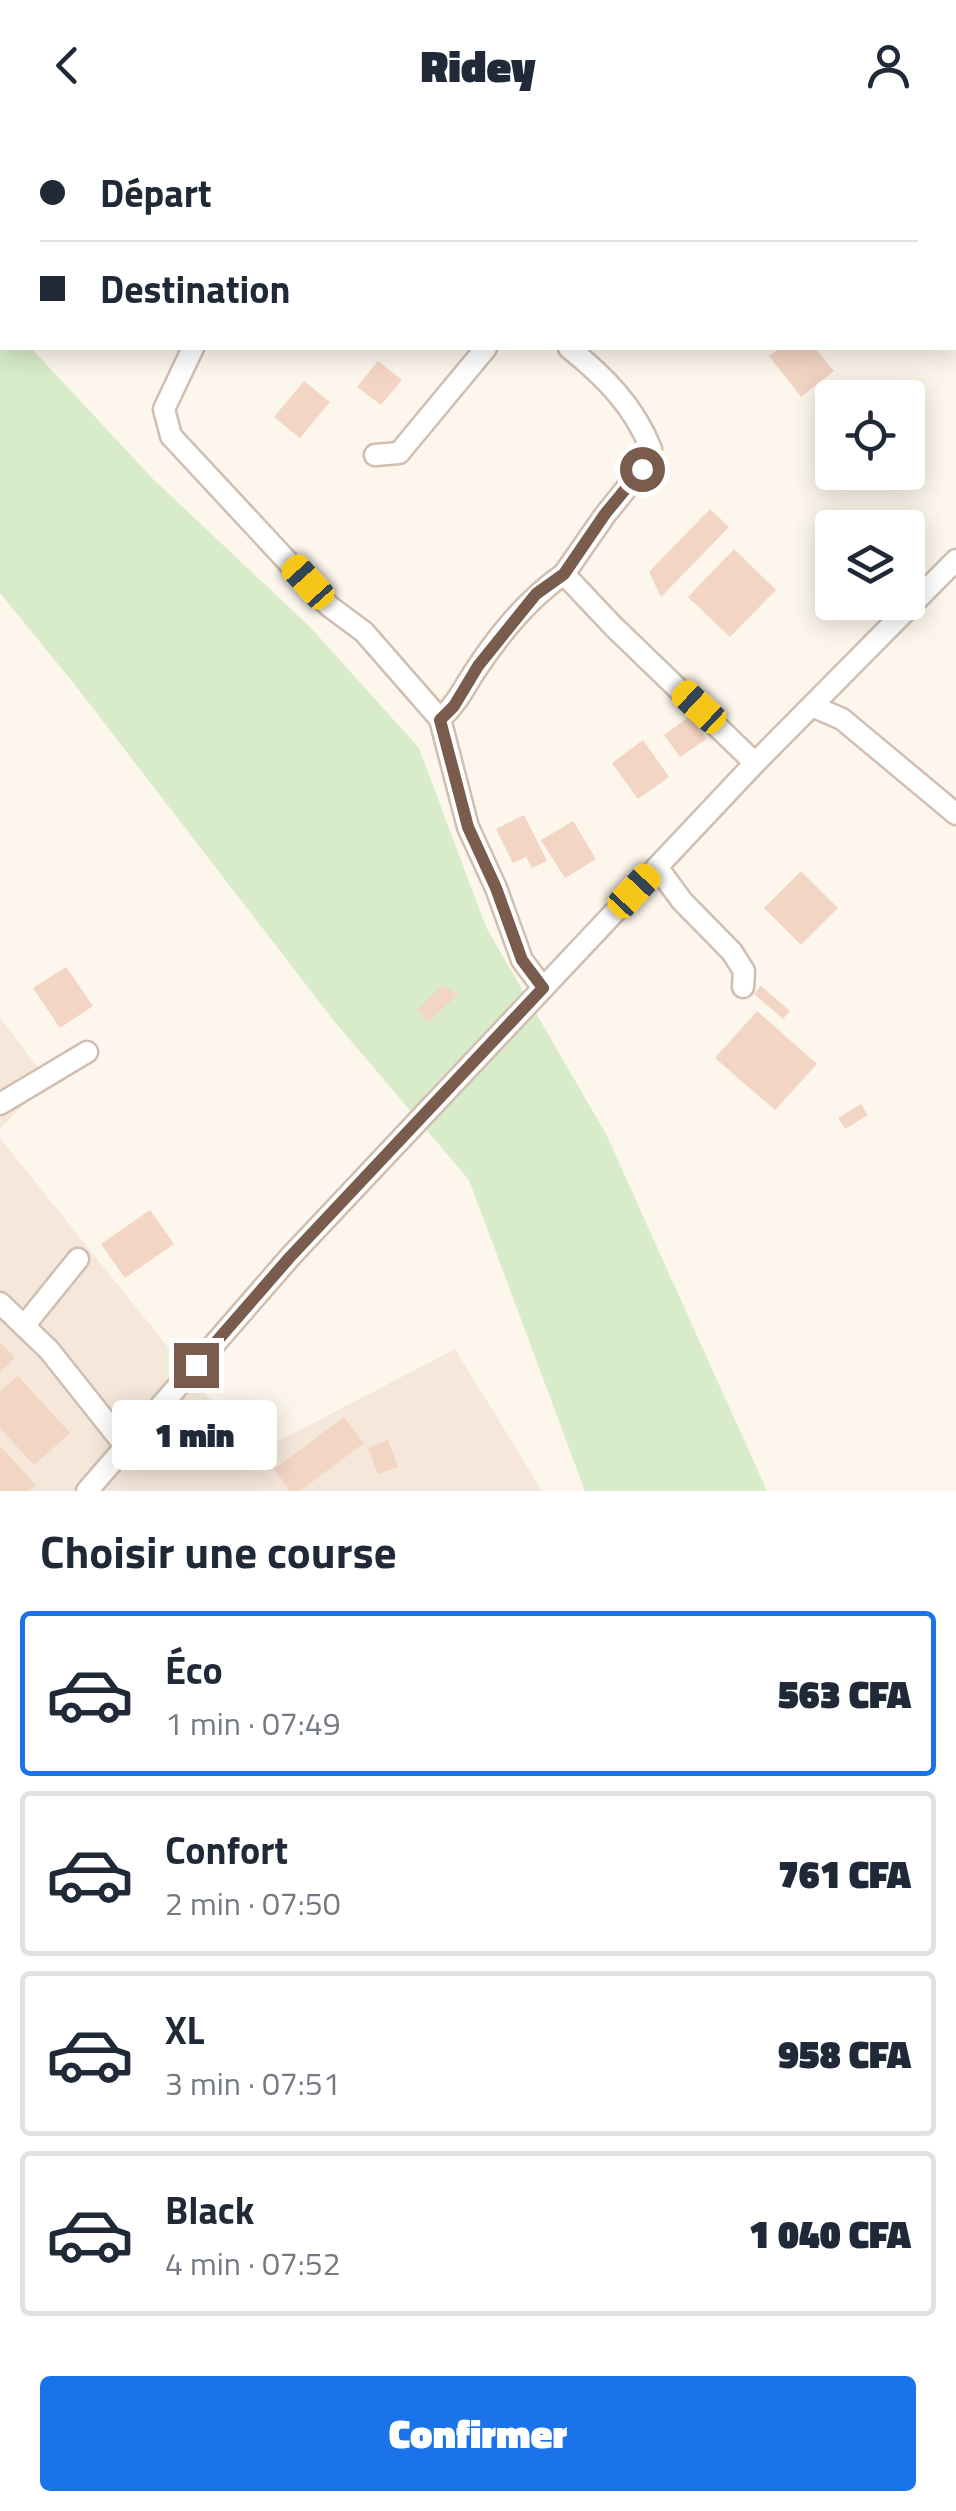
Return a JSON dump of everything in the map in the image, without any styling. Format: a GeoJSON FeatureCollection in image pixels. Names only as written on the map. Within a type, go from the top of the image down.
{"type":"FeatureCollection","features":[{"type":"Feature","properties":{"kind":"street"},"geometry":{"type":"LineString","coordinates":[[192,350],[164,408],[171,436],[330,606],[364,632],[440,720],[468,827],[522,960],[543,988]]}},
{"type":"Feature","properties":{"kind":"street"},"geometry":{"type":"LineString","coordinates":[[375,455],[399,453],[484,350]]}},
{"type":"Feature","properties":{"kind":"street"},"geometry":{"type":"LineString","coordinates":[[440,720],[536,594],[564,574],[642,469],[651,449],[643,429],[607,379],[571,350]]}},
{"type":"Feature","properties":{"kind":"street"},"geometry":{"type":"LineString","coordinates":[[96,1488],[126,1446],[290,1257],[754,763],[956,560]]}},
{"type":"Feature","properties":{"kind":"street"},"geometry":{"type":"LineString","coordinates":[[564,574],[754,763]]}},
{"type":"Feature","properties":{"kind":"street"},"geometry":{"type":"LineString","coordinates":[[812,706],[842,719],[956,814]]}},
{"type":"Feature","properties":{"kind":"street"},"geometry":{"type":"LineString","coordinates":[[657,867],[682,901],[732,952],[744,971],[743,987]]}},
{"type":"Feature","properties":{"kind":"street"},"geometry":{"type":"LineString","coordinates":[[0,1104],[86,1052]]}},
{"type":"Feature","properties":{"kind":"street"},"geometry":{"type":"LineString","coordinates":[[24,1326],[78,1259]]}},
{"type":"Feature","properties":{"kind":"street"},"geometry":{"type":"LineString","coordinates":[[0,1303],[49,1350],[126,1446]]}},
{"type":"Feature","properties":{"kind":"shaded area"},"geometry":{"type":"Polygon","coordinates":[[[0,1018],[47,1079],[0,1129],[0,1018]]]}},
{"type":"Feature","properties":{"kind":"shaded area"},"geometry":{"type":"Polygon","coordinates":[[[0,1138],[254,1454],[455,1349],[542,1491],[9,1491],[0,1482],[0,1138]]]}},
{"type":"Feature","properties":{"kind":"green space"},"geometry":{"type":"Polygon","coordinates":[[[0,350],[33,350],[153,479],[310,627],[419,748],[486,927],[606,1134],[767,1491],[585,1491],[469,1180],[334,1021],[0,593],[0,350]]]}},
{"type":"Feature","properties":{"kind":"building"},"geometry":{"type":"Polygon","coordinates":[[[777,350],[817,350],[834,371],[823,380],[815,380],[815,386],[801,397],[769,356],[777,350]]]}},
{"type":"Feature","properties":{"kind":"building"},"geometry":{"type":"Polygon","coordinates":[[[378,361],[402,380],[381,405],[357,387],[378,361]]]}},
{"type":"Feature","properties":{"kind":"building"},"geometry":{"type":"Polygon","coordinates":[[[304,381],[330,402],[300,438],[274,417],[304,381]]]}},
{"type":"Feature","properties":{"kind":"building"},"geometry":{"type":"Polygon","coordinates":[[[710,509],[729,527],[661,597],[649,572],[710,509]]]}},
{"type":"Feature","properties":{"kind":"building"},"geometry":{"type":"Polygon","coordinates":[[[734,549],[776,590],[730,637],[688,597],[734,549]]]}},
{"type":"Feature","properties":{"kind":"building"},"geometry":{"type":"Polygon","coordinates":[[[690,716],[706,739],[680,757],[664,735],[690,716]]]}},
{"type":"Feature","properties":{"kind":"building"},"geometry":{"type":"Polygon","coordinates":[[[643,740],[669,777],[638,799],[612,763],[643,740]]]}},
{"type":"Feature","properties":{"kind":"building"},"geometry":{"type":"Polygon","coordinates":[[[524,815],[547,861],[532,868],[526,857],[513,863],[496,829],[524,815]]]}},
{"type":"Feature","properties":{"kind":"building"},"geometry":{"type":"Polygon","coordinates":[[[573,821],[596,859],[565,878],[541,840],[573,821]]]}},
{"type":"Feature","properties":{"kind":"building"},"geometry":{"type":"Polygon","coordinates":[[[801,871],[838,908],[801,945],[764,908],[801,871]]]}},
{"type":"Feature","properties":{"kind":"building"},"geometry":{"type":"Polygon","coordinates":[[[66,967],[93,1006],[60,1028],[33,988],[66,967]]]}},
{"type":"Feature","properties":{"kind":"building"},"geometry":{"type":"Polygon","coordinates":[[[443,985],[458,994],[429,1022],[417,1010],[443,985]]]}},
{"type":"Feature","properties":{"kind":"building"},"geometry":{"type":"Polygon","coordinates":[[[761,986],[790,1011],[783,1019],[754,994],[761,986]]]}},
{"type":"Feature","properties":{"kind":"building"},"geometry":{"type":"Polygon","coordinates":[[[757,1011],[817,1064],[775,1110],[715,1058],[757,1011]]]}},
{"type":"Feature","properties":{"kind":"building"},"geometry":{"type":"Polygon","coordinates":[[[861,1104],[868,1115],[845,1129],[838,1118],[861,1104]]]}},
{"type":"Feature","properties":{"kind":"building"},"geometry":{"type":"Polygon","coordinates":[[[150,1210],[174,1244],[125,1278],[101,1244],[150,1210]]]}},
{"type":"Feature","properties":{"kind":"building"},"geometry":{"type":"Polygon","coordinates":[[[0,1342],[15,1358],[0,1372],[0,1342]]]}},
{"type":"Feature","properties":{"kind":"building"},"geometry":{"type":"Polygon","coordinates":[[[18,1376],[70,1433],[34,1465],[0,1428],[0,1391],[18,1376]]]}},
{"type":"Feature","properties":{"kind":"building"},"geometry":{"type":"Polygon","coordinates":[[[344,1417],[364,1443],[300,1491],[290,1491],[274,1469],[344,1417]]]}},
{"type":"Feature","properties":{"kind":"building"},"geometry":{"type":"Polygon","coordinates":[[[388,1440],[398,1467],[378,1474],[368,1448],[388,1440]]]}},
{"type":"Feature","properties":{"kind":"building"},"geometry":{"type":"Polygon","coordinates":[[[0,1446],[36,1485],[29,1491],[0,1491],[0,1446]]]}},
{"type":"Feature","properties":{"kind":"route"},"geometry":{"type":"LineString","coordinates":[[196,1365],[290,1257],[543,988],[522,960],[468,827],[440,720],[536,594],[564,574],[642,469]]}}]}
